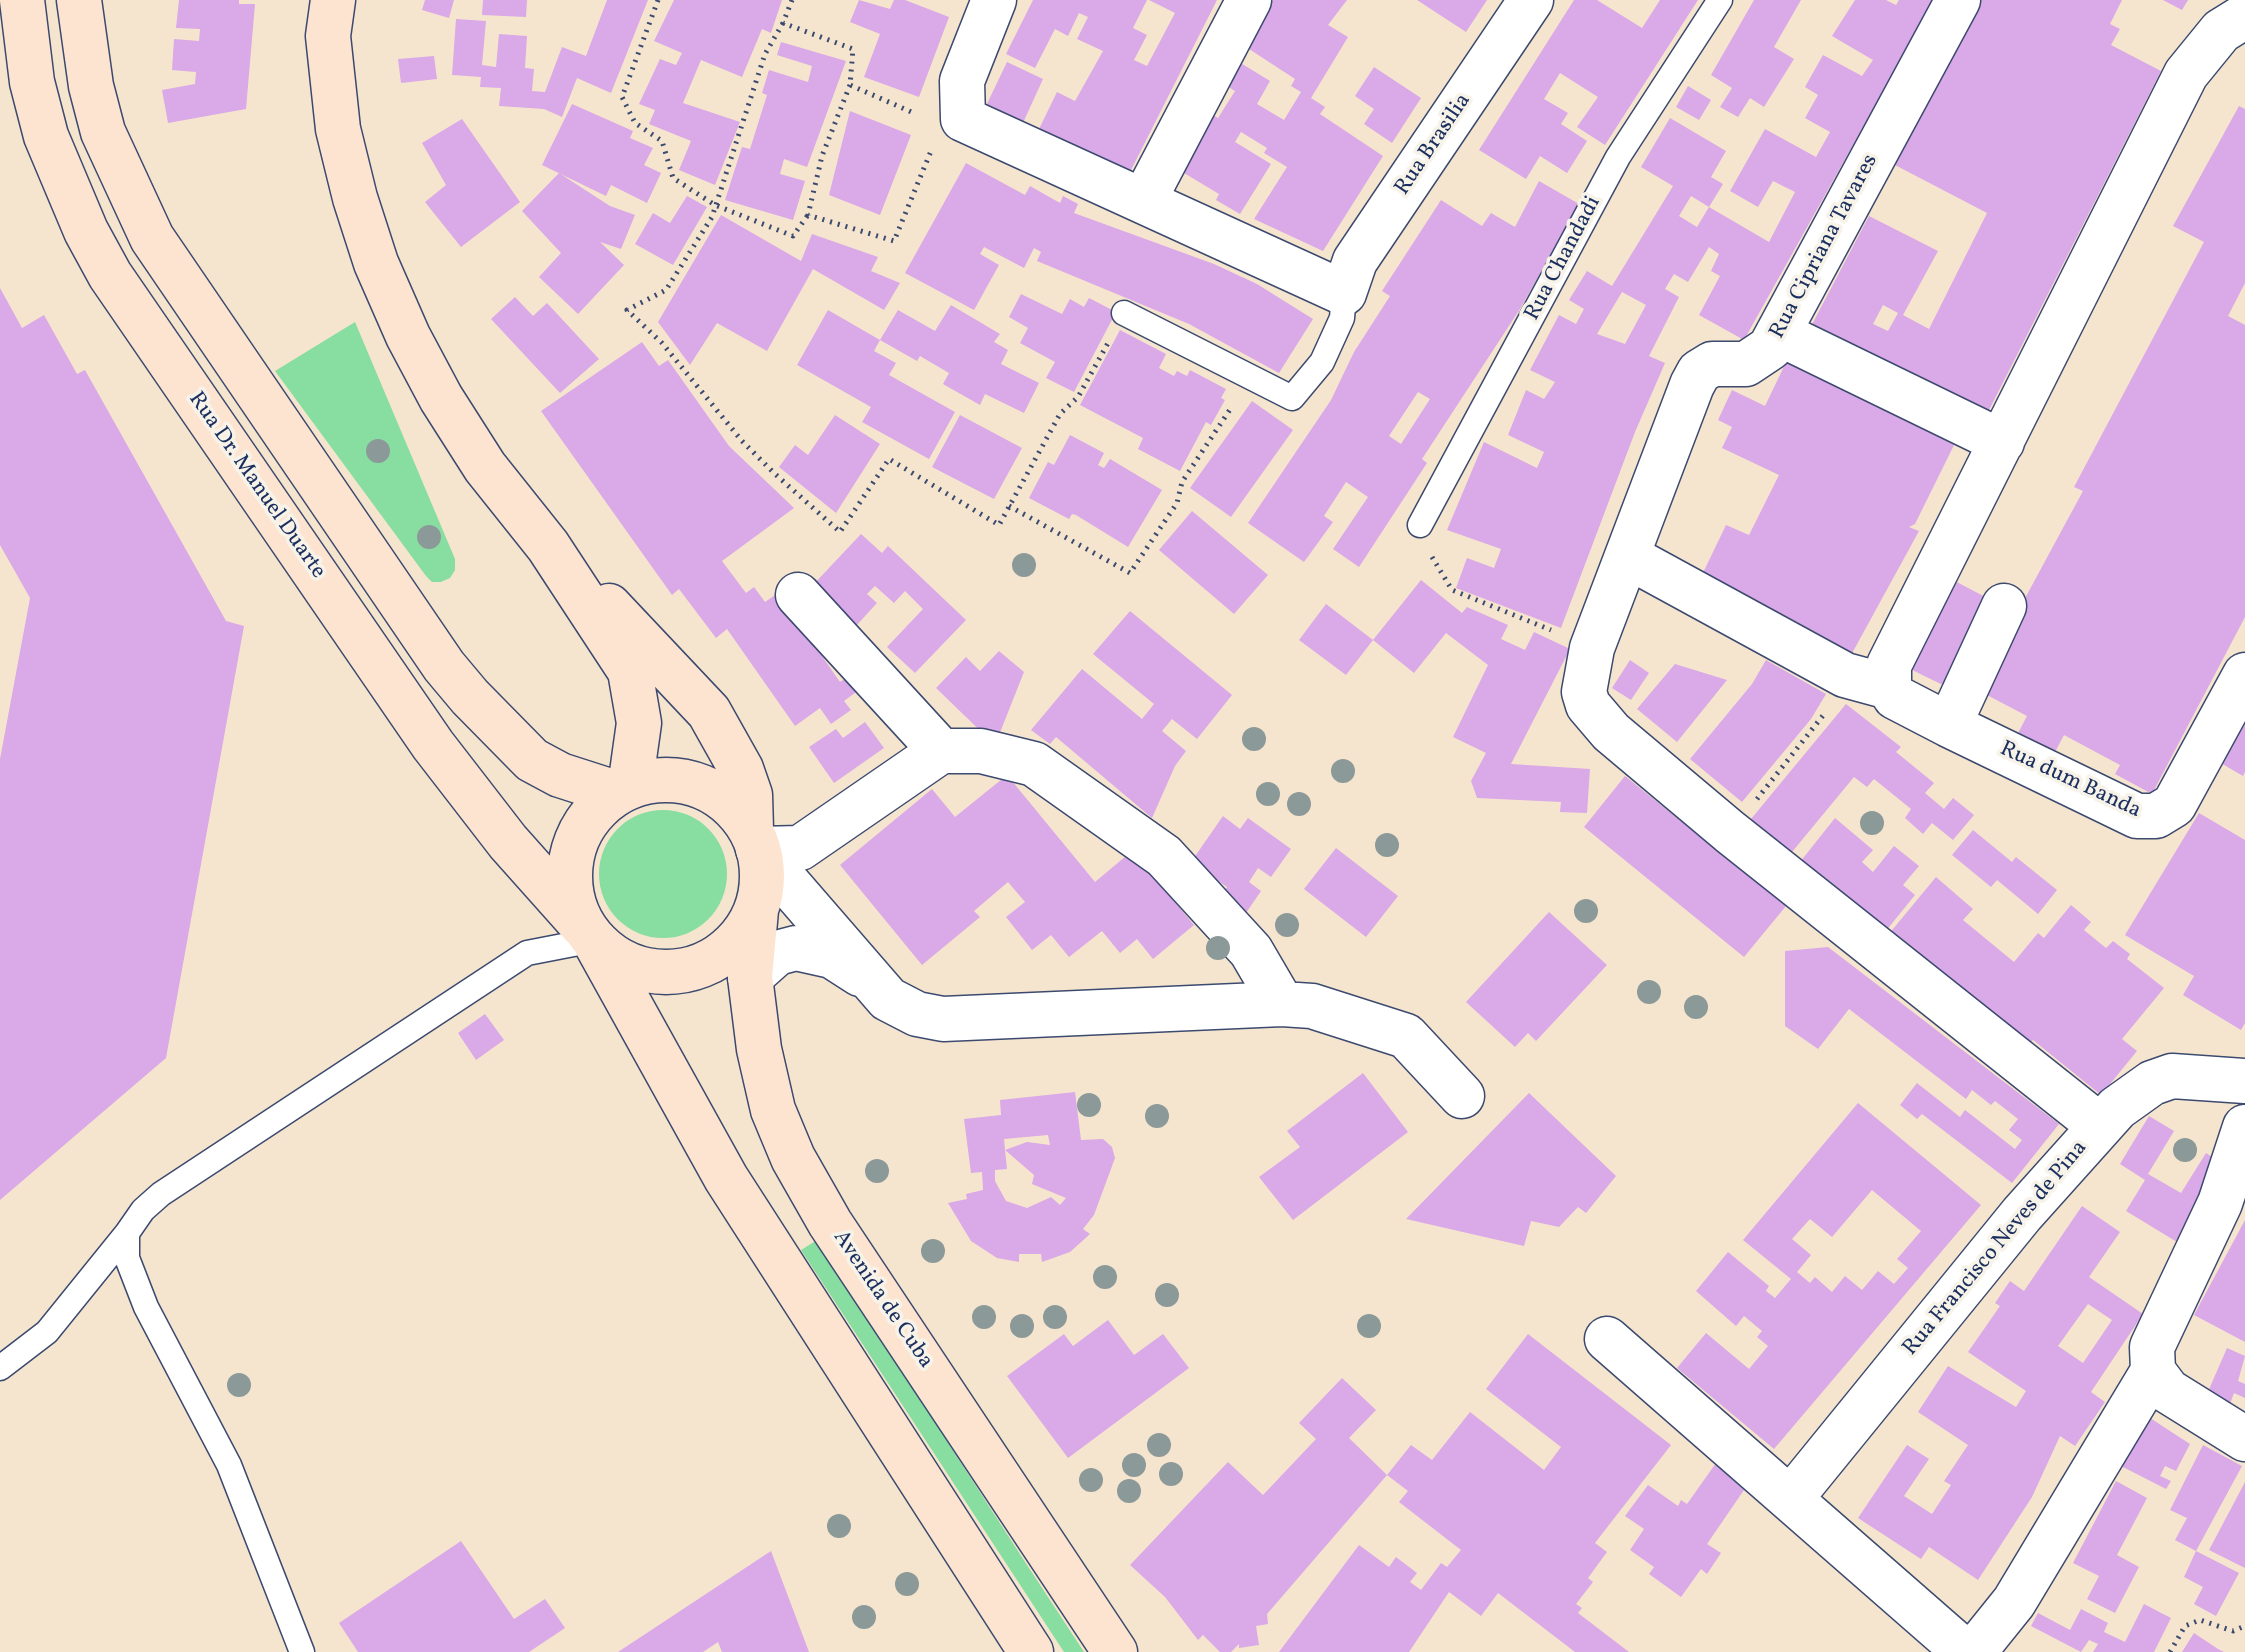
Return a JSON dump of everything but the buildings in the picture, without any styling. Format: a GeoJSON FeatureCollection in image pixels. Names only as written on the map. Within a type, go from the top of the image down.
{"type":"FeatureCollection","features":[{"type":"Feature","properties":{"kind":"street","name":"Rua Dr. Manuel Duarte"},"geometry":{"type":"LineString","coordinates":[[22,0],[32,82],[46,136],[86,231],[110,275],[433,745],[508,842],[588,933]]}},
{"type":"Feature","properties":{"kind":"street"},"geometry":{"type":"LineString","coordinates":[[79,0],[91,86],[103,132],[152,238],[444,666],[532,760],[560,775],[623,790]]}},
{"type":"Feature","properties":{"kind":"street"},"geometry":{"type":"LineString","coordinates":[[333,0],[328,36],[338,129],[355,198],[376,263],[408,336],[441,398],[485,467],[548,546],[630,671],[639,723],[623,790]]}},
{"type":"Feature","properties":{"kind":"street"},"geometry":{"type":"LineString","coordinates":[[994,0],[962,81],[952,122],[1144,200],[1344,293]]}},
{"type":"Feature","properties":{"kind":"street"},"geometry":{"type":"LineString","coordinates":[[1144,200],[1249,0]]}},
{"type":"Feature","properties":{"kind":"street","name":"Rua Brasilia"},"geometry":{"type":"LineString","coordinates":[[1344,293],[1355,261],[1531,0]]}},
{"type":"Feature","properties":{"kind":"street","name":"Rua Cipriana Tavares"},"geometry":{"type":"LineString","coordinates":[[1588,662],[1699,372],[1712,364],[1746,364],[1760,358],[1778,333],[1958,0]]}},
{"type":"Feature","properties":{"kind":"street"},"geometry":{"type":"LineString","coordinates":[[1871,683],[1889,665],[2186,74],[2221,31],[2245,16]]}},
{"type":"Feature","properties":{"kind":"street"},"geometry":{"type":"LineString","coordinates":[[1778,333],[2002,442]]}},
{"type":"Feature","properties":{"kind":"street"},"geometry":{"type":"LineString","coordinates":[[548,546],[641,636],[709,712],[741,769],[750,795],[754,839],[762,870],[756,910],[727,950],[713,960],[681,971],[633,966],[588,933]]}},
{"type":"Feature","properties":{"kind":"street","name":"Rua dum Banda"},"geometry":{"type":"LineString","coordinates":[[1627,556],[1904,703],[2137,816],[2156,816],[2174,805],[2245,675]]}},
{"type":"Feature","properties":{"kind":"street"},"geometry":{"type":"LineString","coordinates":[[798,595],[941,751]]}},
{"type":"Feature","properties":{"kind":"street"},"geometry":{"type":"LineString","coordinates":[[1949,725],[2004,606]]}},
{"type":"Feature","properties":{"kind":"street"},"geometry":{"type":"LineString","coordinates":[[1588,662],[1584,692],[1596,717],[1730,832],[2100,1126]]}},
{"type":"Feature","properties":{"kind":"street"},"geometry":{"type":"LineString","coordinates":[[754,839],[800,848],[941,751],[981,751],[1034,764],[1164,856],[1222,915],[1251,951],[1282,1004]]}},
{"type":"Feature","properties":{"kind":"street"},"geometry":{"type":"LineString","coordinates":[[1031,1652],[726,1178],[588,933],[570,891],[573,847],[590,816],[623,790],[658,780],[698,785],[725,800],[874,984],[888,999],[917,1014],[943,1019],[1282,1004],[1312,1006],[1393,1029],[1418,1047],[1447,1084],[1462,1096]]}},
{"type":"Feature","properties":{"kind":"street","name":"Avenida de Cuba"},"geometry":{"type":"LineString","coordinates":[[756,910],[750,977],[759,1049],[769,1094],[793,1158],[830,1223],[1115,1652]]}},
{"type":"Feature","properties":{"kind":"street"},"geometry":{"type":"LineString","coordinates":[[750,977],[777,953],[796,948],[832,956],[874,984]]}},
{"type":"Feature","properties":{"kind":"street","name":"Rua Francisco Neves de Pina"},"geometry":{"type":"LineString","coordinates":[[1791,1498],[2022,1214],[2100,1126],[2134,1094],[2172,1076],[2245,1081]]}},
{"type":"Feature","properties":{"kind":"street"},"geometry":{"type":"LineString","coordinates":[[1607,1339],[1964,1651],[1981,1643],[2014,1602],[2153,1371],[2152,1347],[2220,1203],[2245,1127]]}},
{"type":"Feature","properties":{"kind":"street"},"geometry":{"type":"LineString","coordinates":[[2153,1371],[2168,1391],[2245,1439]]}},
{"type":"Feature","properties":{"kind":"lane","name":"Rua Chandadi"},"geometry":{"type":"LineString","coordinates":[[1420,525],[1618,157],[1720,0]]}},
{"type":"Feature","properties":{"kind":"lane"},"geometry":{"type":"LineString","coordinates":[[1124,313],[1292,398],[1322,362],[1342,318],[1344,293]]}},
{"type":"Feature","properties":{"kind":"lane"},"geometry":{"type":"LineString","coordinates":[[0,1368],[47,1332],[143,1210],[161,1194],[527,953],[588,933]]}},
{"type":"Feature","properties":{"kind":"lane"},"geometry":{"type":"LineString","coordinates":[[127,1233],[127,1258],[146,1307],[229,1465],[302,1652]]}},
{"type":"Feature","properties":{"kind":"path"},"geometry":{"type":"LineString","coordinates":[[658,0],[622,97],[635,123],[662,141],[673,178],[715,205],[793,236],[808,215],[822,156],[850,85],[853,49],[783,23]]}},
{"type":"Feature","properties":{"kind":"path"},"geometry":{"type":"LineString","coordinates":[[792,0],[765,54],[750,108],[712,217],[666,290],[627,310],[662,343],[742,441],[840,532],[889,459],[999,525],[1060,414],[1078,397],[1124,313]]}},
{"type":"Feature","properties":{"kind":"path"},"geometry":{"type":"LineString","coordinates":[[808,215],[894,241],[952,122],[850,85]]}},
{"type":"Feature","properties":{"kind":"path"},"geometry":{"type":"LineString","coordinates":[[1009,506],[1130,573],[1177,503],[1182,482],[1251,377]]}},
{"type":"Feature","properties":{"kind":"path"},"geometry":{"type":"LineString","coordinates":[[1420,525],[1436,570],[1452,590],[1588,662]]}},
{"type":"Feature","properties":{"kind":"path"},"geometry":{"type":"LineString","coordinates":[[1730,832],[1871,683]]}},
{"type":"Feature","properties":{"kind":"path"},"geometry":{"type":"LineString","coordinates":[[2170,1652],[2185,1626],[2200,1620],[2233,1631],[2245,1626]]}},
{"type":"Feature","properties":{"kind":"green space"},"geometry":{"type":"Polygon","coordinates":[[[355,322],[455,559],[455,570],[450,578],[441,582],[432,582],[426,576],[275,371],[355,322]]]}},
{"type":"Feature","properties":{"kind":"green space"},"geometry":{"type":"Polygon","coordinates":[[[663,810],[687,815],[708,829],[722,850],[727,874],[722,898],[708,919],[687,933],[663,938],[639,933],[618,919],[604,898],[599,874],[604,850],[618,829],[639,815],[663,810]]]}},
{"type":"Feature","properties":{"kind":"green space"},"geometry":{"type":"Polygon","coordinates":[[[817,1240],[1084,1652],[1064,1652],[801,1250],[817,1240]]]}}]}
